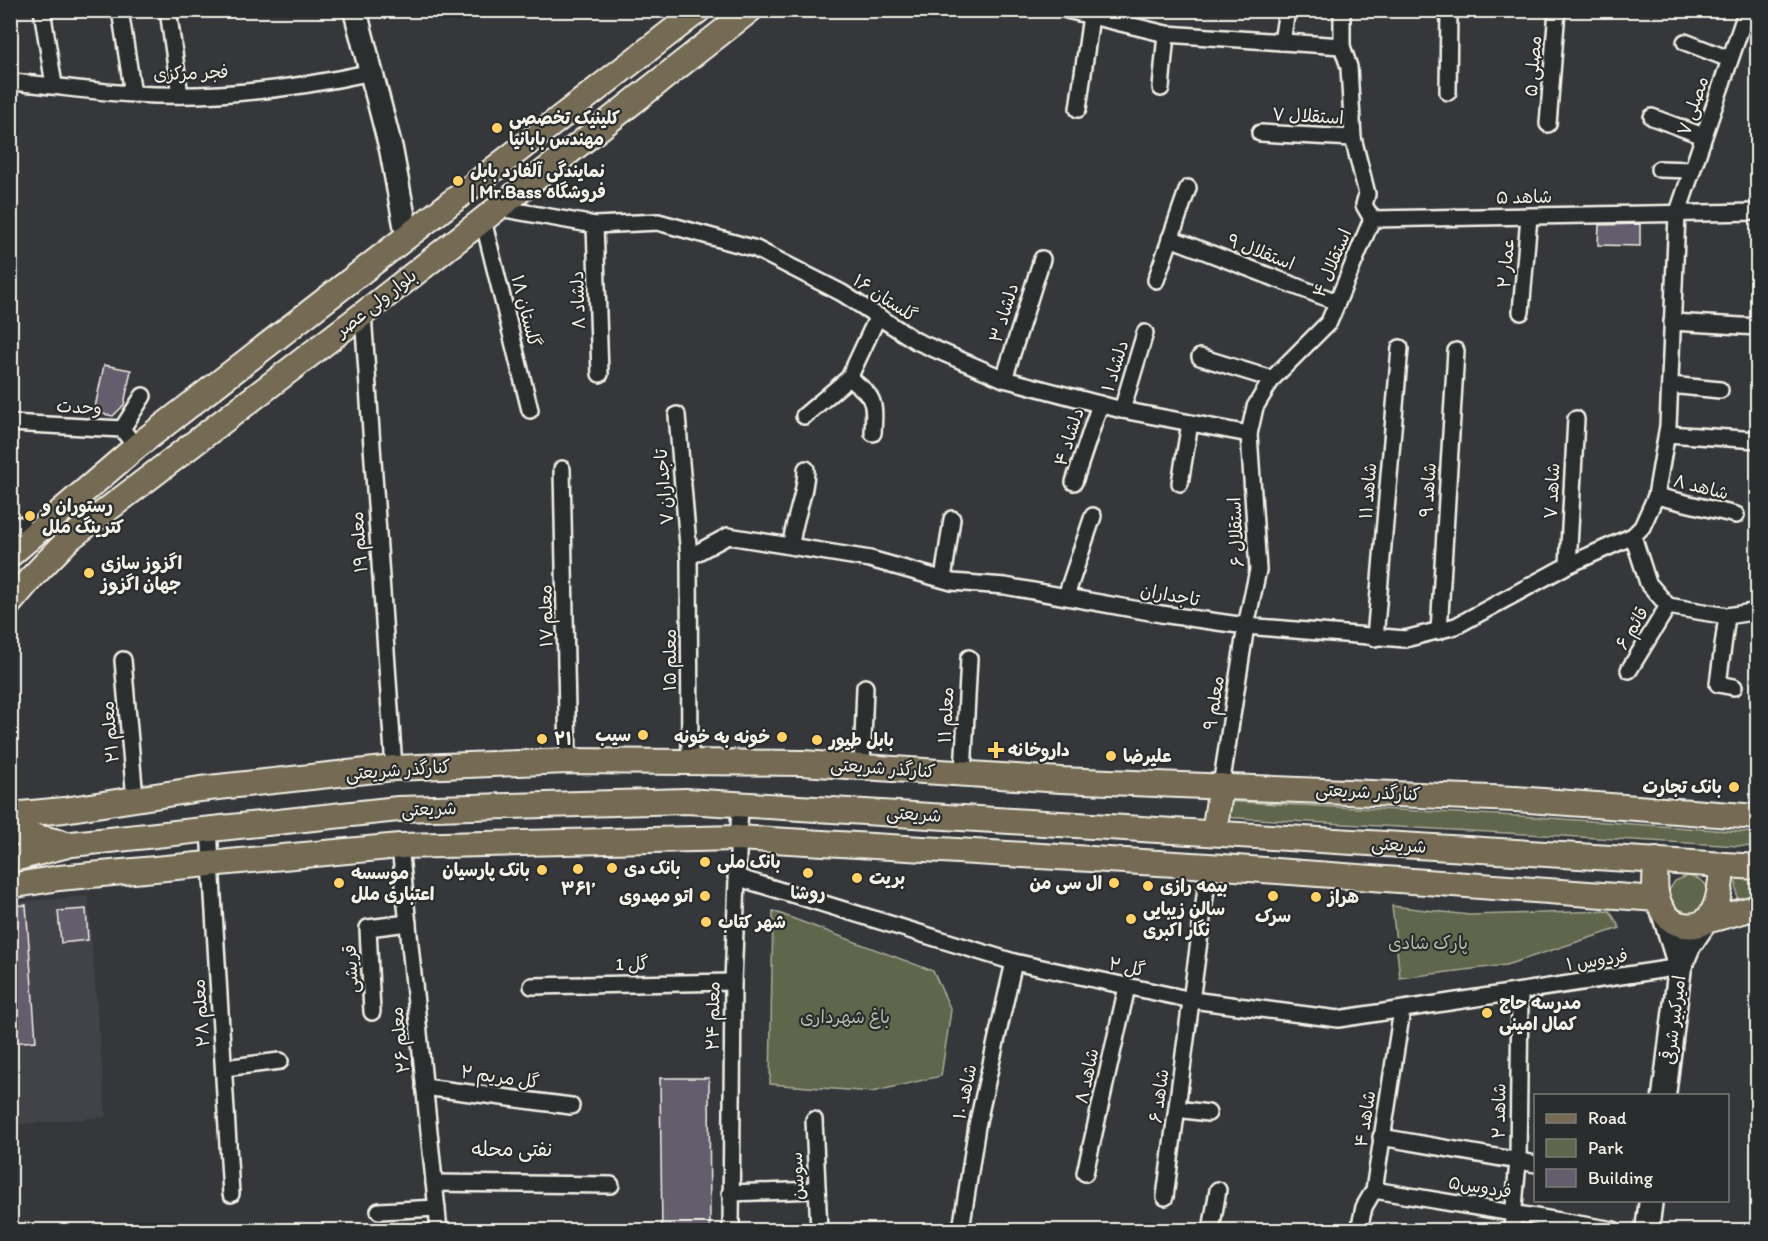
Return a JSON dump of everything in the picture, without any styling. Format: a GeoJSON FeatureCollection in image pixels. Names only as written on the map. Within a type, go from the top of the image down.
{"type":"FeatureCollection","features":[{"type":"Feature","properties":{"kind":"main road"},"geometry":{"type":"LineString","coordinates":[[355,10],[372,72],[407,235]]}},
{"type":"Feature","properties":{"kind":"main road","name":"بلوار ولی عصر"},"geometry":{"type":"LineString","coordinates":[[10,555],[21,531],[129,438],[407,235],[699,10]]}},
{"type":"Feature","properties":{"kind":"main road","name":"بلوار ولی عصر"},"geometry":{"type":"LineString","coordinates":[[10,603],[69,539],[363,314],[750,10]]}},
{"type":"Feature","properties":{"kind":"main road","name":"کنارگذر شریعتی"},"geometry":{"type":"LineString","coordinates":[[10,815],[35,814],[200,789],[394,768],[568,761],[802,763],[963,774],[1515,799],[1758,817]]}},
{"type":"Feature","properties":{"kind":"main road"},"geometry":{"type":"LineString","coordinates":[[1214,833],[1221,786]]}},
{"type":"Feature","properties":{"kind":"main road","name":"شریعتی"},"geometry":{"type":"LineString","coordinates":[[72,844],[398,809],[686,801],[1758,867]]}},
{"type":"Feature","properties":{"kind":"main road"},"geometry":{"type":"LineString","coordinates":[[10,831],[72,844]]}},
{"type":"Feature","properties":{"kind":"main road"},"geometry":{"type":"LineString","coordinates":[[10,886],[58,878],[400,846],[738,838],[1209,866],[1660,906],[1679,924],[1692,926],[1758,907]]}},
{"type":"Feature","properties":{"kind":"main road"},"geometry":{"type":"LineString","coordinates":[[10,860],[72,844]]}},
{"type":"Feature","properties":{"kind":"main road"},"geometry":{"type":"LineString","coordinates":[[1656,860],[1660,906]]}},
{"type":"Feature","properties":{"kind":"main road"},"geometry":{"type":"LineString","coordinates":[[1680,967],[1689,946],[1720,896],[1722,865]]}},
{"type":"Feature","properties":{"kind":"main road","name":"امیرکبیر شرقی"},"geometry":{"type":"LineString","coordinates":[[1660,906],[1680,967],[1664,1094]]}},
{"type":"Feature","properties":{"kind":"main road"},"geometry":{"type":"LineString","coordinates":[[1647,1230],[1651,1202]]}},
{"type":"Feature","properties":{"kind":"street"},"geometry":{"type":"LineString","coordinates":[[42,10],[54,85]]}},
{"type":"Feature","properties":{"kind":"street"},"geometry":{"type":"LineString","coordinates":[[120,10],[133,94]]}},
{"type":"Feature","properties":{"kind":"street"},"geometry":{"type":"LineString","coordinates":[[168,10],[180,95]]}},
{"type":"Feature","properties":{"kind":"street"},"geometry":{"type":"LineString","coordinates":[[1067,10],[1166,34],[1342,46]]}},
{"type":"Feature","properties":{"kind":"street"},"geometry":{"type":"LineString","coordinates":[[1282,42],[1287,10]]}},
{"type":"Feature","properties":{"kind":"street","name":"استقلال ۴"},"geometry":{"type":"LineString","coordinates":[[1249,434],[1255,407],[1272,379],[1329,322],[1372,219],[1364,205],[1367,194],[1353,138],[1349,67],[1342,46],[1342,10]]}},
{"type":"Feature","properties":{"kind":"street"},"geometry":{"type":"LineString","coordinates":[[1448,92],[1449,10]]}},
{"type":"Feature","properties":{"kind":"street","name":"مصلی ۵"},"geometry":{"type":"LineString","coordinates":[[1548,124],[1557,10]]}},
{"type":"Feature","properties":{"kind":"street","name":"مصلی ۷"},"geometry":{"type":"LineString","coordinates":[[1633,536],[1642,527],[1656,496],[1667,434],[1677,215],[1747,10]]}},
{"type":"Feature","properties":{"kind":"street"},"geometry":{"type":"LineString","coordinates":[[1078,109],[1091,16]]}},
{"type":"Feature","properties":{"kind":"street"},"geometry":{"type":"LineString","coordinates":[[1161,88],[1166,34]]}},
{"type":"Feature","properties":{"kind":"street"},"geometry":{"type":"LineString","coordinates":[[1685,42],[1729,59]]}},
{"type":"Feature","properties":{"kind":"street","name":"فجر مرکزی"},"geometry":{"type":"LineString","coordinates":[[10,82],[133,94],[180,95],[292,87],[372,72]]}},
{"type":"Feature","properties":{"kind":"street"},"geometry":{"type":"LineString","coordinates":[[1652,117],[1703,136]]}},
{"type":"Feature","properties":{"kind":"street","name":"استقلال ۷"},"geometry":{"type":"LineString","coordinates":[[1260,133],[1353,138]]}},
{"type":"Feature","properties":{"kind":"street"},"geometry":{"type":"LineString","coordinates":[[1659,170],[1692,170]]}},
{"type":"Feature","properties":{"kind":"street"},"geometry":{"type":"LineString","coordinates":[[1156,279],[1188,188]]}},
{"type":"Feature","properties":{"kind":"street","name":"شاهد ۵"},"geometry":{"type":"LineString","coordinates":[[1372,219],[1758,212]]}},
{"type":"Feature","properties":{"kind":"street","name":"گلستان ۱۶"},"geometry":{"type":"LineString","coordinates":[[491,214],[595,225],[658,222],[756,249],[842,293],[916,341],[1004,379],[1122,410],[1249,434]]}},
{"type":"Feature","properties":{"kind":"street","name":"گلستان ۱۸"},"geometry":{"type":"LineString","coordinates":[[491,214],[530,410]]}},
{"type":"Feature","properties":{"kind":"street","name":"عمار ۲"},"geometry":{"type":"LineString","coordinates":[[1521,312],[1529,217]]}},
{"type":"Feature","properties":{"kind":"street","name":"دلشاد ۸"},"geometry":{"type":"LineString","coordinates":[[595,225],[600,374]]}},
{"type":"Feature","properties":{"kind":"street","name":"استقلال ۹"},"geometry":{"type":"LineString","coordinates":[[1170,238],[1337,302]]}},
{"type":"Feature","properties":{"kind":"street","name":"دلشاد ۳"},"geometry":{"type":"LineString","coordinates":[[1004,379],[1042,259]]}},
{"type":"Feature","properties":{"kind":"street","name":"معلم ۱۹"},"geometry":{"type":"LineString","coordinates":[[363,314],[394,768]]}},
{"type":"Feature","properties":{"kind":"street"},"geometry":{"type":"LineString","coordinates":[[804,416],[849,378],[878,316]]}},
{"type":"Feature","properties":{"kind":"street"},"geometry":{"type":"LineString","coordinates":[[1672,322],[1758,327]]}},
{"type":"Feature","properties":{"kind":"street","name":"دلشاد ۱"},"geometry":{"type":"LineString","coordinates":[[1122,410],[1145,333]]}},
{"type":"Feature","properties":{"kind":"street","name":"شاهد ۱۱"},"geometry":{"type":"LineString","coordinates":[[1376,638],[1400,348]]}},
{"type":"Feature","properties":{"kind":"street","name":"شاهد ۹"},"geometry":{"type":"LineString","coordinates":[[1439,631],[1456,351]]}},
{"type":"Feature","properties":{"kind":"street"},"geometry":{"type":"LineString","coordinates":[[1200,357],[1272,379]]}},
{"type":"Feature","properties":{"kind":"street"},"geometry":{"type":"LineString","coordinates":[[849,378],[869,393],[875,405],[873,433]]}},
{"type":"Feature","properties":{"kind":"street"},"geometry":{"type":"LineString","coordinates":[[1670,385],[1720,390]]}},
{"type":"Feature","properties":{"kind":"street"},"geometry":{"type":"LineString","coordinates":[[129,438],[143,396]]}},
{"type":"Feature","properties":{"kind":"street","name":"دلشاد ۴"},"geometry":{"type":"LineString","coordinates":[[1074,482],[1100,404]]}},
{"type":"Feature","properties":{"kind":"street","name":"تاجداران ۷"},"geometry":{"type":"LineString","coordinates":[[677,415],[689,557]]}},
{"type":"Feature","properties":{"kind":"street","name":"شاهد ۷"},"geometry":{"type":"LineString","coordinates":[[1568,565],[1576,418]]}},
{"type":"Feature","properties":{"kind":"street","name":"وحدت"},"geometry":{"type":"LineString","coordinates":[[10,423],[129,438]]}},
{"type":"Feature","properties":{"kind":"street"},"geometry":{"type":"LineString","coordinates":[[1180,483],[1190,423]]}},
{"type":"Feature","properties":{"kind":"street","name":"استقلال ۶"},"geometry":{"type":"LineString","coordinates":[[1246,626],[1258,570],[1249,434]]}},
{"type":"Feature","properties":{"kind":"street"},"geometry":{"type":"LineString","coordinates":[[1667,434],[1758,440]]}},
{"type":"Feature","properties":{"kind":"street"},"geometry":{"type":"LineString","coordinates":[[791,546],[792,527],[806,485],[806,469]]}},
{"type":"Feature","properties":{"kind":"street","name":"معلم ۱۷"},"geometry":{"type":"LineString","coordinates":[[562,470],[568,761]]}},
{"type":"Feature","properties":{"kind":"street","name":"شاهد ۸"},"geometry":{"type":"LineString","coordinates":[[1656,496],[1736,516]]}},
{"type":"Feature","properties":{"kind":"street"},"geometry":{"type":"LineString","coordinates":[[1066,596],[1093,516]]}},
{"type":"Feature","properties":{"kind":"street"},"geometry":{"type":"LineString","coordinates":[[943,579],[952,519]]}},
{"type":"Feature","properties":{"kind":"street","name":"تاجداران"},"geometry":{"type":"LineString","coordinates":[[689,557],[728,536],[870,559],[943,579],[1066,596],[1246,626],[1405,639],[1456,626],[1568,565],[1633,536]]}},
{"type":"Feature","properties":{"kind":"street"},"geometry":{"type":"LineString","coordinates":[[1633,536],[1648,583],[1668,606],[1727,616],[1758,611]]}},
{"type":"Feature","properties":{"kind":"street","name":"معلم ۱۵"},"geometry":{"type":"LineString","coordinates":[[689,557],[690,762]]}},
{"type":"Feature","properties":{"kind":"street","name":"قائم ۶"},"geometry":{"type":"LineString","coordinates":[[1629,670],[1668,606]]}},
{"type":"Feature","properties":{"kind":"street"},"geometry":{"type":"LineString","coordinates":[[1727,616],[1718,684],[1734,687]]}},
{"type":"Feature","properties":{"kind":"street","name":"معلم ۹"},"geometry":{"type":"LineString","coordinates":[[1221,786],[1246,626]]}},
{"type":"Feature","properties":{"kind":"street","name":"معلم ۱۱"},"geometry":{"type":"LineString","coordinates":[[963,774],[969,658]]}},
{"type":"Feature","properties":{"kind":"street","name":"معلم ۲۱"},"geometry":{"type":"LineString","coordinates":[[123,660],[135,800]]}},
{"type":"Feature","properties":{"kind":"street"},"geometry":{"type":"LineString","coordinates":[[862,767],[865,687]]}},
{"type":"Feature","properties":{"kind":"street","name":"معلم ۲۴"},"geometry":{"type":"LineString","coordinates":[[731,1230],[733,982],[740,803]]}},
{"type":"Feature","properties":{"kind":"street","name":"معلم ۲۸"},"geometry":{"type":"LineString","coordinates":[[208,829],[231,1194]]}},
{"type":"Feature","properties":{"kind":"street","name":"معلم ۲۶"},"geometry":{"type":"LineString","coordinates":[[400,846],[439,1230]]}},
{"type":"Feature","properties":{"kind":"street","name":"شاهد ۶"},"geometry":{"type":"LineString","coordinates":[[1165,1197],[1209,866]]}},
{"type":"Feature","properties":{"kind":"street","name":"گل ۲"},"geometry":{"type":"LineString","coordinates":[[736,878],[1014,962],[1192,999],[1338,1019],[1520,992]]}},
{"type":"Feature","properties":{"kind":"street","name":"قریشی"},"geometry":{"type":"LineString","coordinates":[[372,1012],[368,928],[408,923]]}},
{"type":"Feature","properties":{"kind":"street","name":"شاهد ۱۰"},"geometry":{"type":"LineString","coordinates":[[961,1230],[977,1126],[1014,962]]}},
{"type":"Feature","properties":{"kind":"street","name":"فردوس ۱"},"geometry":{"type":"LineString","coordinates":[[1520,992],[1680,967]]}},
{"type":"Feature","properties":{"kind":"street","name":"گل 1"},"geometry":{"type":"LineString","coordinates":[[532,986],[733,982]]}},
{"type":"Feature","properties":{"kind":"street","name":"شاهد ۸"},"geometry":{"type":"LineString","coordinates":[[1085,1173],[1126,987]]}},
{"type":"Feature","properties":{"kind":"street","name":"شاهد ۲"},"geometry":{"type":"LineString","coordinates":[[1512,1230],[1518,1161],[1520,992]]}},
{"type":"Feature","properties":{"kind":"street","name":"شاهد ۴"},"geometry":{"type":"LineString","coordinates":[[1359,1230],[1364,1207],[1374,1190],[1402,1010]]}},
{"type":"Feature","properties":{"kind":"street"},"geometry":{"type":"LineString","coordinates":[[224,1068],[280,1061]]}},
{"type":"Feature","properties":{"kind":"street","name":"گل مریم ۲"},"geometry":{"type":"LineString","coordinates":[[424,1087],[571,1106]]}},
{"type":"Feature","properties":{"kind":"street"},"geometry":{"type":"LineString","coordinates":[[1177,1109],[1208,1113]]}},
{"type":"Feature","properties":{"kind":"street","name":"سوسن"},"geometry":{"type":"LineString","coordinates":[[814,1120],[819,1230]]}},
{"type":"Feature","properties":{"kind":"street"},"geometry":{"type":"LineString","coordinates":[[1381,1137],[1534,1164]]}},
{"type":"Feature","properties":{"kind":"street"},"geometry":{"type":"LineString","coordinates":[[434,1183],[611,1185]]}},
{"type":"Feature","properties":{"kind":"street"},"geometry":{"type":"LineString","coordinates":[[730,1192],[817,1190]]}},
{"type":"Feature","properties":{"kind":"street"},"geometry":{"type":"LineString","coordinates":[[1211,1230],[1218,1190]]}},
{"type":"Feature","properties":{"kind":"street","name":"فردوس۵"},"geometry":{"type":"LineString","coordinates":[[1374,1190],[1614,1230]]}},
{"type":"Feature","properties":{"kind":"street"},"geometry":{"type":"LineString","coordinates":[[379,1211],[437,1208]]}},
{"type":"Feature","properties":{"kind":"shaded area"},"geometry":{"type":"Polygon","coordinates":[[[88,896],[106,1117],[11,1125],[10,903],[88,896]]]}},
{"type":"Feature","properties":{"kind":"green space"},"geometry":{"type":"Polygon","coordinates":[[[1220,801],[1536,817],[1757,833],[1757,847],[1219,817],[1220,801]]]}},
{"type":"Feature","properties":{"kind":"green space"},"geometry":{"type":"Polygon","coordinates":[[[1687,876],[1702,881],[1708,891],[1698,915],[1672,911],[1668,892],[1675,881],[1687,876]]]}},
{"type":"Feature","properties":{"kind":"green space"},"geometry":{"type":"Polygon","coordinates":[[[1736,879],[1757,879],[1757,901],[1732,909],[1737,900],[1736,879]]]}},
{"type":"Feature","properties":{"kind":"green space","name":"پارک شادی"},"geometry":{"type":"Polygon","coordinates":[[[1392,906],[1469,915],[1610,911],[1620,928],[1506,965],[1400,978],[1392,906]]]}},
{"type":"Feature","properties":{"kind":"green space","name":"باغ شهرداری"},"geometry":{"type":"Polygon","coordinates":[[[773,911],[933,971],[951,1010],[941,1076],[872,1092],[770,1084],[773,911]]]}},
{"type":"Feature","properties":{"kind":"building"},"geometry":{"type":"Polygon","coordinates":[[[1640,224],[1640,246],[1598,245],[1599,225],[1640,224]]]}},
{"type":"Feature","properties":{"kind":"building"},"geometry":{"type":"Polygon","coordinates":[[[104,365],[131,370],[124,405],[113,416],[94,412],[104,365]]]}},
{"type":"Feature","properties":{"kind":"building"},"geometry":{"type":"Polygon","coordinates":[[[26,905],[36,1041],[10,1043],[10,906],[26,905]]]}},
{"type":"Feature","properties":{"kind":"building"},"geometry":{"type":"Polygon","coordinates":[[[86,909],[88,940],[61,943],[58,911],[86,909]]]}},
{"type":"Feature","properties":{"kind":"building"},"geometry":{"type":"Polygon","coordinates":[[[660,1078],[709,1078],[710,1230],[662,1230],[660,1078]]]}},
{"type":"Feature","properties":{"kind":"place","name":"کلینیک تخصصی مهندس بابانیا"},"geometry":{"type":"Point","coordinates":[497,128]}},
{"type":"Feature","properties":{"kind":"place","name":"نمایندگی آلفارد بابل | Mr.Bass فروشگاه"},"geometry":{"type":"Point","coordinates":[458,181]}},
{"type":"Feature","properties":{"kind":"place","name":"رستوران و کترینگ ملل"},"geometry":{"type":"Point","coordinates":[30,516]}},
{"type":"Feature","properties":{"kind":"place","name":"اگزوز سازی جهان اگزوز"},"geometry":{"type":"Point","coordinates":[89,573]}},
{"type":"Feature","properties":{"kind":"place","name":"سیب"},"geometry":{"type":"Point","coordinates":[643,735]}},
{"type":"Feature","properties":{"kind":"place","name":"خونه به خونه"},"geometry":{"type":"Point","coordinates":[782,737]}},
{"type":"Feature","properties":{"kind":"place","name":"۲۱"},"geometry":{"type":"Point","coordinates":[542,739]}},
{"type":"Feature","properties":{"kind":"place","name":"بابل طیور"},"geometry":{"type":"Point","coordinates":[817,740]}},
{"type":"Feature","properties":{"kind":"place","name":"داروخانه"},"geometry":{"type":"Point","coordinates":[996,750]}},
{"type":"Feature","properties":{"kind":"place","name":"علیرضا"},"geometry":{"type":"Point","coordinates":[1111,756]}},
{"type":"Feature","properties":{"kind":"place","name":"بانک تجارت"},"geometry":{"type":"Point","coordinates":[1734,787]}},
{"type":"Feature","properties":{"kind":"place","name":"بانک ملی"},"geometry":{"type":"Point","coordinates":[705,862]}},
{"type":"Feature","properties":{"kind":"place","name":"بانک دی"},"geometry":{"type":"Point","coordinates":[612,868]}},
{"type":"Feature","properties":{"kind":"place","name":"۳۶۱’"},"geometry":{"type":"Point","coordinates":[578,869]}},
{"type":"Feature","properties":{"kind":"place","name":"بانک پارسیان"},"geometry":{"type":"Point","coordinates":[542,870]}},
{"type":"Feature","properties":{"kind":"place","name":"روشا"},"geometry":{"type":"Point","coordinates":[808,873]}},
{"type":"Feature","properties":{"kind":"place","name":"بریت"},"geometry":{"type":"Point","coordinates":[857,878]}},
{"type":"Feature","properties":{"kind":"place","name":"موسسه اعتباری ملل"},"geometry":{"type":"Point","coordinates":[339,883]}},
{"type":"Feature","properties":{"kind":"place","name":"ال سی من"},"geometry":{"type":"Point","coordinates":[1114,883]}},
{"type":"Feature","properties":{"kind":"place","name":"بیمه رازی"},"geometry":{"type":"Point","coordinates":[1148,886]}},
{"type":"Feature","properties":{"kind":"place","name":"اتو مهدوی"},"geometry":{"type":"Point","coordinates":[705,896]}},
{"type":"Feature","properties":{"kind":"place","name":"سرک"},"geometry":{"type":"Point","coordinates":[1273,896]}},
{"type":"Feature","properties":{"kind":"place","name":"هراز"},"geometry":{"type":"Point","coordinates":[1316,897]}},
{"type":"Feature","properties":{"kind":"place","name":"سالن زیبایی نگار اکبری"},"geometry":{"type":"Point","coordinates":[1131,919]}},
{"type":"Feature","properties":{"kind":"place","name":"شهر کتاب"},"geometry":{"type":"Point","coordinates":[706,922]}},
{"type":"Feature","properties":{"kind":"place","name":"مدرسه حاج کمال امینی"},"geometry":{"type":"Point","coordinates":[1487,1013]}},
{"type":"Feature","properties":{"kind":"district","name":"نفتی محله"},"geometry":{"type":"Point","coordinates":[512,1149]}}]}
